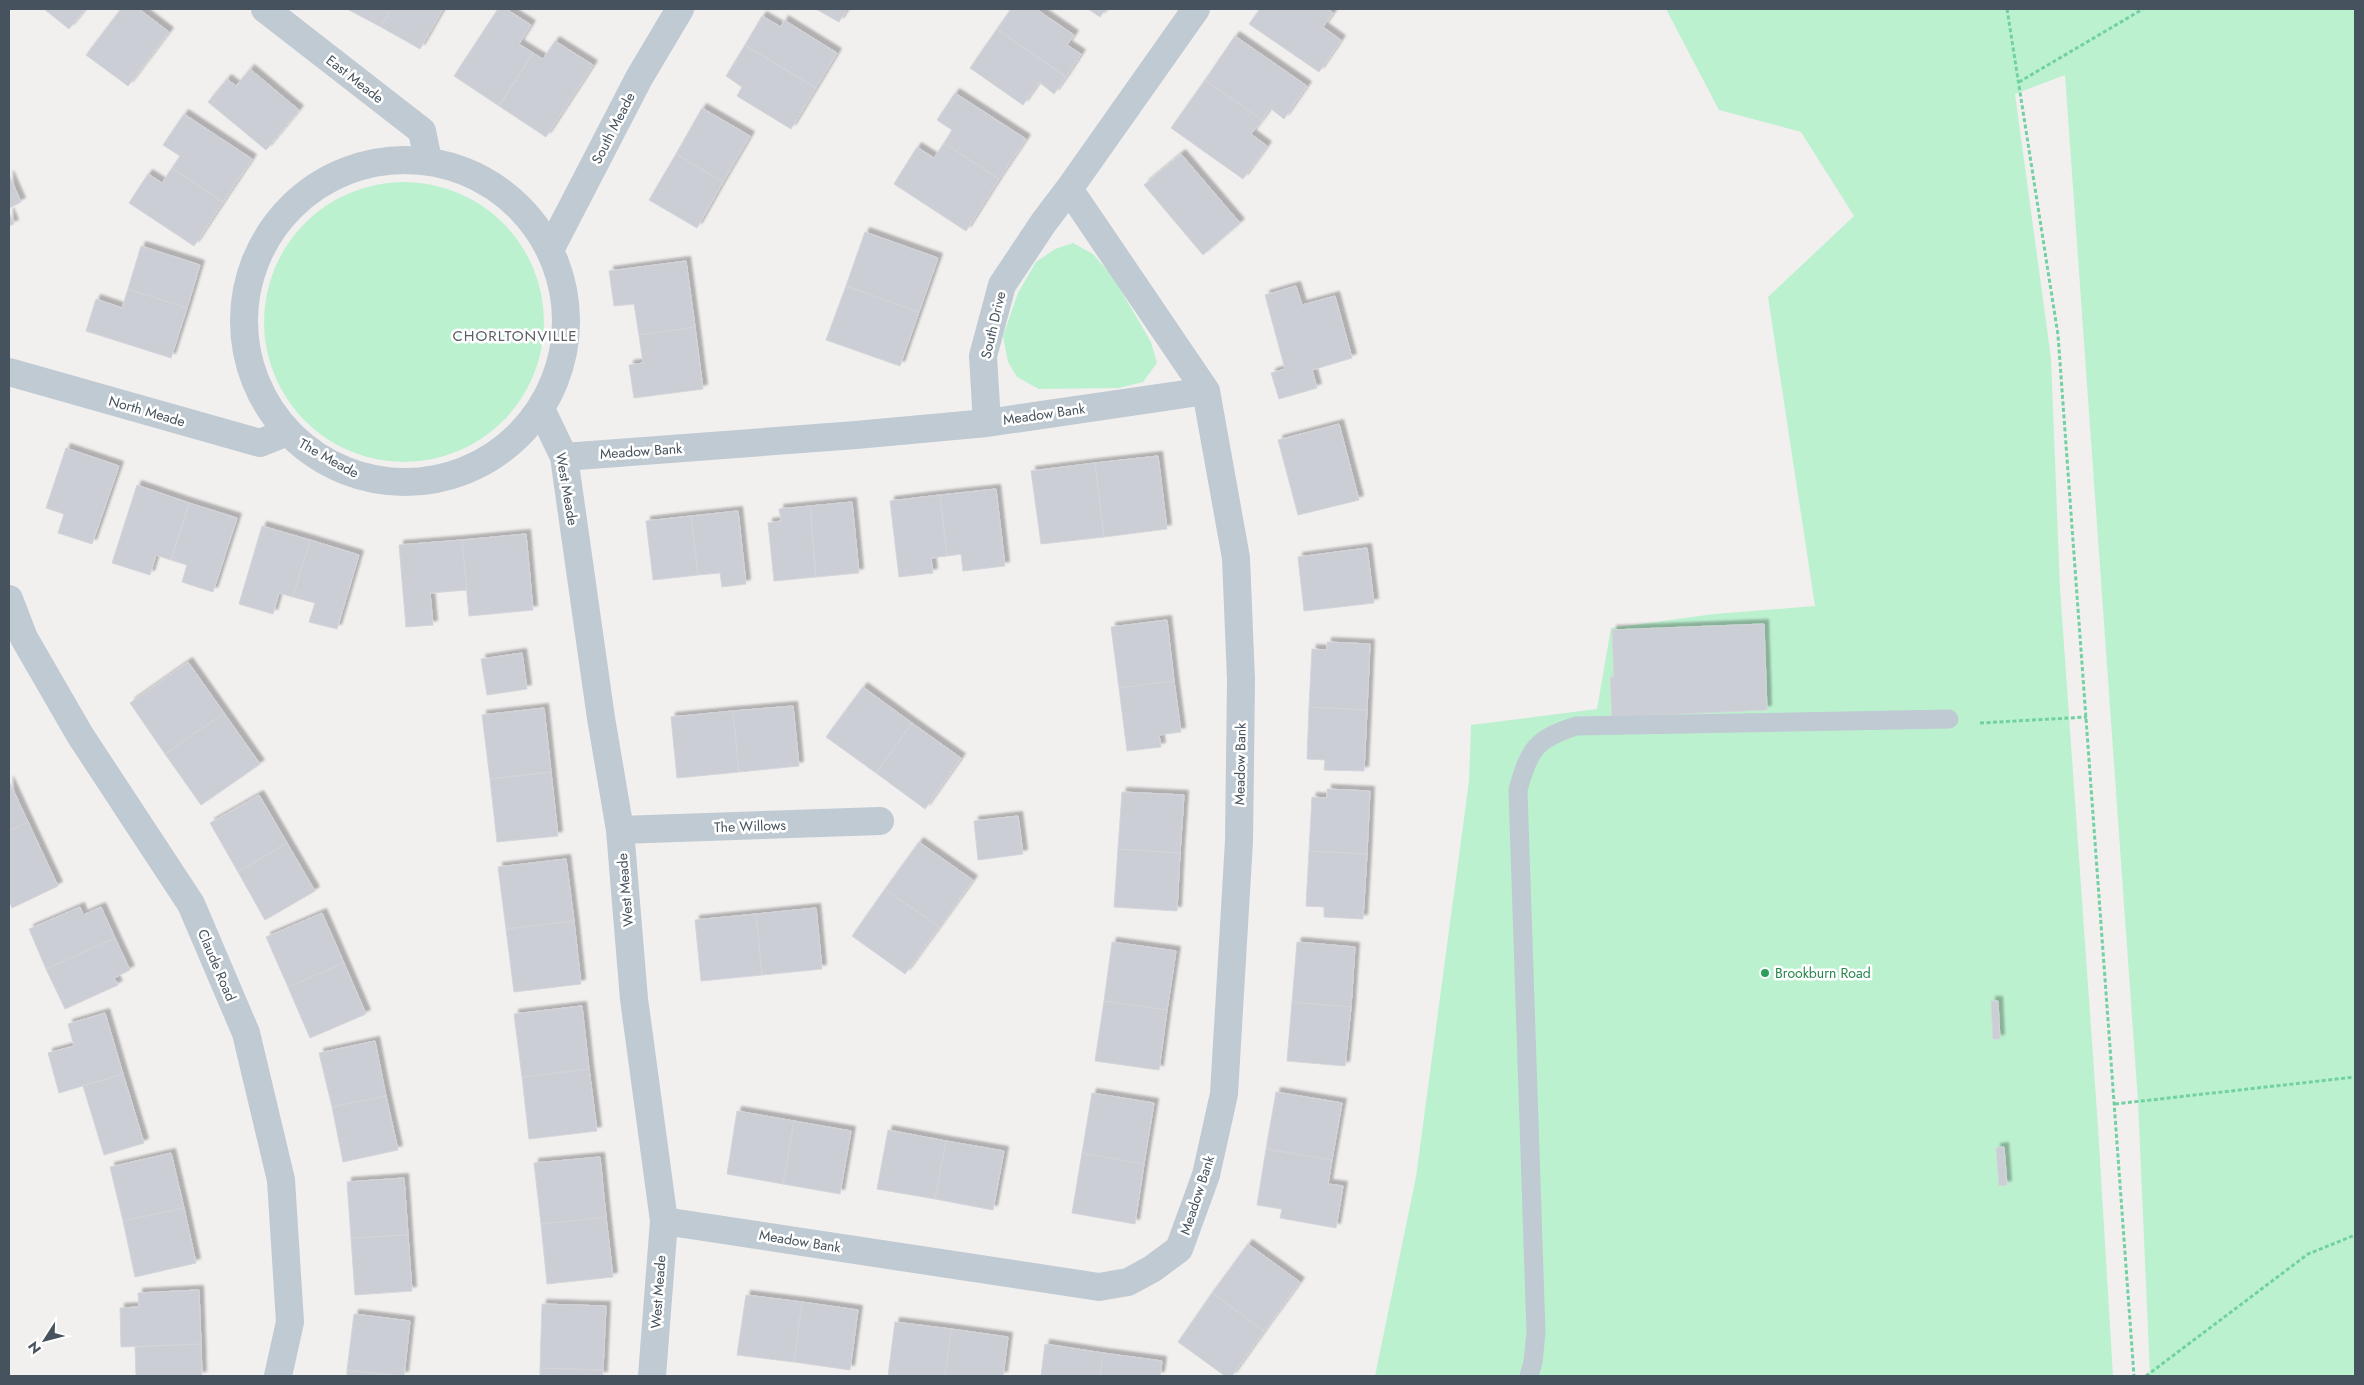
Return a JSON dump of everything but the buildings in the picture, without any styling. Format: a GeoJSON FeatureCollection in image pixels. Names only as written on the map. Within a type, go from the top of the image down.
{"type":"FeatureCollection","features":[{"type":"Feature","properties":{"kind":"street","name":"South Meade"},"geometry":{"type":"LineString","coordinates":[[550,250],[639,78],[680,9]]}},
{"type":"Feature","properties":{"kind":"street","name":"South Drive"},"geometry":{"type":"LineString","coordinates":[[987,422],[983,356],[1002,285],[1044,222],[1196,9]]}},
{"type":"Feature","properties":{"kind":"street","name":"East Meade"},"geometry":{"type":"LineString","coordinates":[[268,10],[422,131],[428,160]]}},
{"type":"Feature","properties":{"kind":"street","name":"The Meade"},"geometry":{"type":"LineString","coordinates":[[404,160],[428,160],[460,169],[493,186],[526,214],[550,250],[566,303],[563,358],[541,410],[506,449],[460,474],[407,484],[355,476],[285,433],[273,415],[251,370],[243,320],[251,271],[274,226],[309,190],[354,168],[404,160]]}},
{"type":"Feature","properties":{"kind":"street"},"geometry":{"type":"LineString","coordinates":[[1069,189],[1206,391]]}},
{"type":"Feature","properties":{"kind":"street","name":"North Meade"},"geometry":{"type":"LineString","coordinates":[[9,372],[260,443],[285,433]]}},
{"type":"Feature","properties":{"kind":"street","name":"Meadow Bank"},"geometry":{"type":"LineString","coordinates":[[564,457],[856,435],[987,422],[1206,391],[1236,558],[1242,680],[1239,842],[1224,1094],[1206,1176],[1179,1249],[1152,1269],[1128,1282],[1099,1287],[664,1221]]}},
{"type":"Feature","properties":{"kind":"street","name":"West Meade"},"geometry":{"type":"LineString","coordinates":[[541,410],[564,457],[601,718],[620,830],[634,999],[664,1221],[652,1376]]}},
{"type":"Feature","properties":{"kind":"street","name":"Claude Road"},"geometry":{"type":"LineString","coordinates":[[9,599],[24,638],[80,735],[191,904],[246,1033],[281,1180],[290,1322],[278,1376]]}},
{"type":"Feature","properties":{"kind":"street","name":"The Willows"},"geometry":{"type":"LineString","coordinates":[[620,830],[880,821]]}},
{"type":"Feature","properties":{"kind":"lane"},"geometry":{"type":"LineString","coordinates":[[1529,1376],[1533,1362],[1536,1333],[1518,790],[1525,764],[1536,746],[1552,734],[1576,726],[1949,719]]}},
{"type":"Feature","properties":{"kind":"path"},"geometry":{"type":"LineString","coordinates":[[2007,9],[2058,335],[2134,1376]]}},
{"type":"Feature","properties":{"kind":"path"},"geometry":{"type":"LineString","coordinates":[[2018,82],[2143,9]]}},
{"type":"Feature","properties":{"kind":"path"},"geometry":{"type":"LineString","coordinates":[[1949,719],[1978,723],[2087,717]]}},
{"type":"Feature","properties":{"kind":"path"},"geometry":{"type":"LineString","coordinates":[[2115,1104],[2355,1077]]}},
{"type":"Feature","properties":{"kind":"path"},"geometry":{"type":"LineString","coordinates":[[2146,1376],[2308,1254],[2355,1235]]}},
{"type":"Feature","properties":{"kind":"green space"},"geometry":{"type":"Polygon","coordinates":[[[1666,9],[2355,9],[2355,1376],[2150,1376],[2138,1101],[2065,75],[2015,94],[2051,358],[2060,588],[2098,1127],[2113,1376],[1375,1376],[1416,1177],[1469,781],[1471,725],[1597,709],[1611,628],[1714,614],[1815,606],[1768,297],[1854,216],[1801,132],[1719,110],[1666,9]]]}},
{"type":"Feature","properties":{"kind":"green space"},"geometry":{"type":"Polygon","coordinates":[[[404,182],[431,185],[458,193],[482,206],[503,223],[520,244],[533,268],[541,295],[544,322],[541,349],[533,376],[520,400],[503,421],[482,438],[458,451],[431,459],[404,462],[377,459],[350,451],[326,438],[305,421],[288,400],[275,376],[267,349],[264,322],[267,295],[275,268],[288,244],[305,223],[326,206],[350,193],[377,185],[404,182]]]}},
{"type":"Feature","properties":{"kind":"green space"},"geometry":{"type":"Polygon","coordinates":[[[1073,243],[1093,254],[1113,277],[1151,342],[1157,363],[1143,382],[1119,388],[1039,389],[1017,377],[1008,362],[1003,336],[1018,293],[1036,262],[1055,249],[1073,243]]]}},
{"type":"Feature","properties":{"kind":"place","name":"Brookburn Road"},"geometry":{"type":"Point","coordinates":[1765,973]}},
{"type":"Feature","properties":{"kind":"district","name":"CHORLTONVILLE"},"geometry":{"type":"Point","coordinates":[515,336]}}]}
